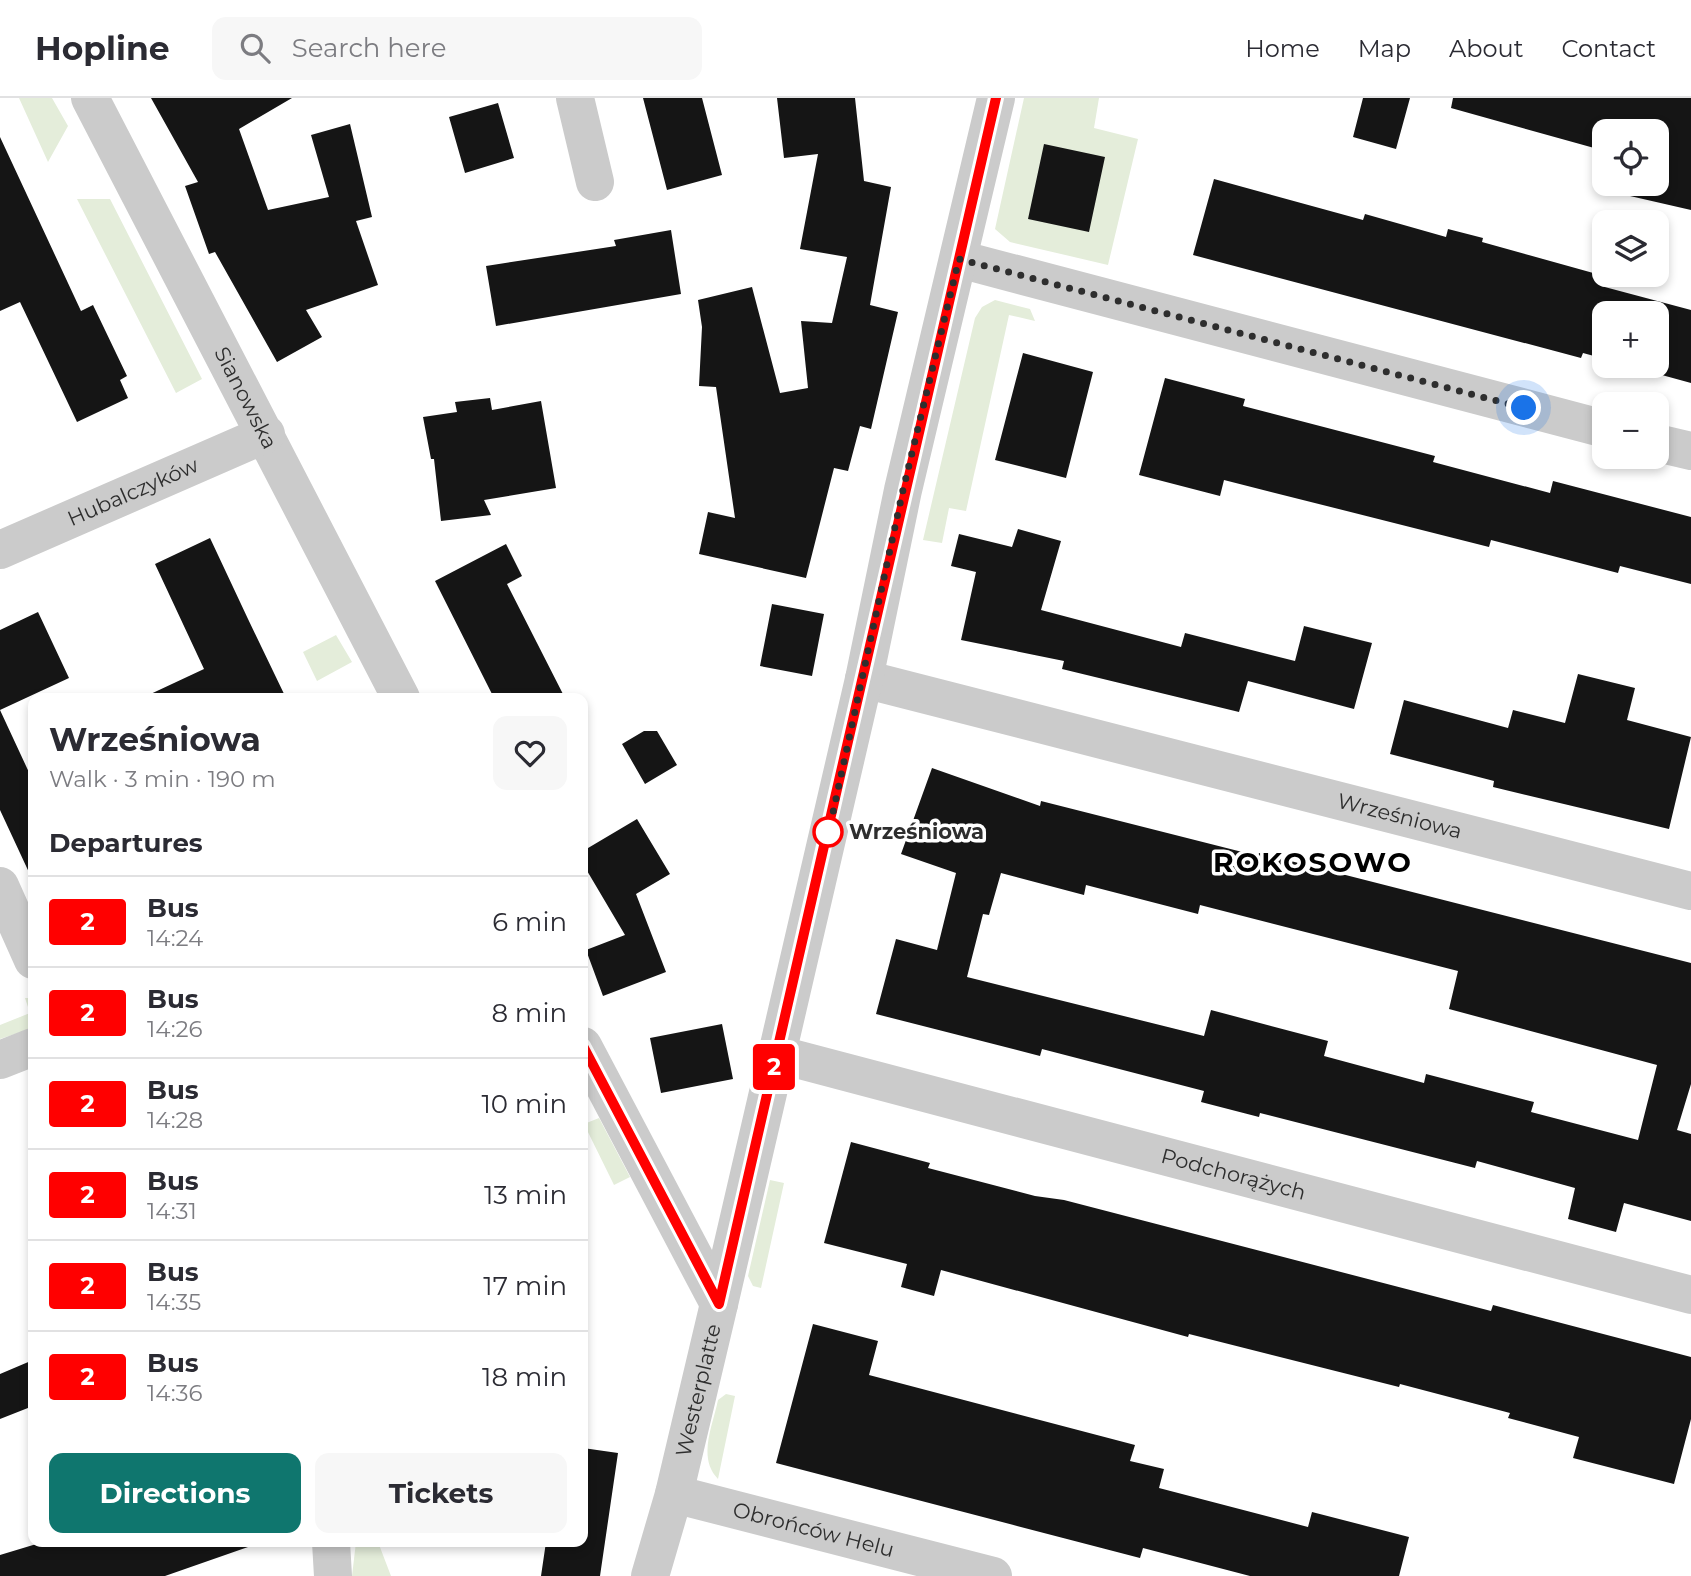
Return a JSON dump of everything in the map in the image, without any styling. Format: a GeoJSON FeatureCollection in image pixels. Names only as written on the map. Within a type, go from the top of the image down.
{"type":"FeatureCollection","features":[{"type":"Feature","properties":{"kind":"street","name":"Sianowska"},"geometry":{"type":"LineString","coordinates":[[90,98],[267,434],[398,693]]}},
{"type":"Feature","properties":{"kind":"street"},"geometry":{"type":"LineString","coordinates":[[575,98],[595,182]]}},
{"type":"Feature","properties":{"kind":"street","name":"Westerplatte"},"geometry":{"type":"LineString","coordinates":[[650,1576],[674,1494],[719,1304],[864,679],[903,490],[996,98]]}},
{"type":"Feature","properties":{"kind":"street"},"geometry":{"type":"LineString","coordinates":[[959,259],[1592,426]]}},
{"type":"Feature","properties":{"kind":"street","name":"Hubalczyków"},"geometry":{"type":"LineString","coordinates":[[0,550],[267,434]]}},
{"type":"Feature","properties":{"kind":"street"},"geometry":{"type":"LineString","coordinates":[[1669,446],[1691,452]]}},
{"type":"Feature","properties":{"kind":"street","name":"Wrześniowa"},"geometry":{"type":"LineString","coordinates":[[864,679],[1691,891]]}},
{"type":"Feature","properties":{"kind":"street"},"geometry":{"type":"LineString","coordinates":[[0,886],[28,949]]}},
{"type":"Feature","properties":{"kind":"street"},"geometry":{"type":"LineString","coordinates":[[0,1060],[28,1050]]}},
{"type":"Feature","properties":{"kind":"street","name":"Podchorążych"},"geometry":{"type":"LineString","coordinates":[[777,1054],[1691,1295]]}},
{"type":"Feature","properties":{"kind":"street"},"geometry":{"type":"LineString","coordinates":[[588,1055],[719,1304]]}},
{"type":"Feature","properties":{"kind":"street","name":"Obrońców Helu"},"geometry":{"type":"LineString","coordinates":[[674,1494],[993,1576]]}},
{"type":"Feature","properties":{"kind":"street"},"geometry":{"type":"LineString","coordinates":[[331,1547],[333,1576]]}},
{"type":"Feature","properties":{"kind":"green space"},"geometry":{"type":"Polygon","coordinates":[[[19,98],[52,98],[68,126],[48,162],[19,98]]]}},
{"type":"Feature","properties":{"kind":"green space"},"geometry":{"type":"Polygon","coordinates":[[[1024,98],[1099,98],[1094,128],[1138,139],[1108,265],[1010,242],[995,229],[1024,98]]]}},
{"type":"Feature","properties":{"kind":"green space"},"geometry":{"type":"Polygon","coordinates":[[[77,199],[110,199],[202,379],[176,393],[77,199]]]}},
{"type":"Feature","properties":{"kind":"green space"},"geometry":{"type":"Polygon","coordinates":[[[995,300],[1030,309],[1035,321],[1009,315],[966,511],[949,508],[942,543],[923,540],[975,318],[982,307],[995,300]]]}},
{"type":"Feature","properties":{"kind":"green space"},"geometry":{"type":"Polygon","coordinates":[[[336,635],[352,662],[317,681],[303,652],[336,635]]]}},
{"type":"Feature","properties":{"kind":"green space"},"geometry":{"type":"Polygon","coordinates":[[[28,1014],[28,1030],[0,1039],[0,1025],[28,1014]]]}},
{"type":"Feature","properties":{"kind":"green space"},"geometry":{"type":"Polygon","coordinates":[[[599,1118],[630,1177],[614,1185],[588,1132],[588,1122],[599,1118]]]}},
{"type":"Feature","properties":{"kind":"green space"},"geometry":{"type":"Polygon","coordinates":[[[770,1180],[784,1183],[761,1288],[753,1286],[748,1276],[770,1180]]]}},
{"type":"Feature","properties":{"kind":"green space"},"geometry":{"type":"Polygon","coordinates":[[[726,1394],[735,1396],[718,1479],[708,1461],[707,1451],[718,1400],[726,1394]]]}},
{"type":"Feature","properties":{"kind":"green space"},"geometry":{"type":"Polygon","coordinates":[[[355,1547],[380,1547],[391,1576],[352,1576],[355,1547]]]}},
{"type":"Feature","properties":{"kind":"building"},"geometry":{"type":"Polygon","coordinates":[[[151,98],[292,98],[239,129],[268,210],[329,197],[311,135],[350,124],[372,217],[356,221],[378,285],[306,310],[322,337],[277,362],[215,252],[209,254],[185,186],[198,182],[151,98]]]}},
{"type":"Feature","properties":{"kind":"building"},"geometry":{"type":"Polygon","coordinates":[[[643,98],[702,98],[722,175],[667,190],[643,98]]]}},
{"type":"Feature","properties":{"kind":"building"},"geometry":{"type":"Polygon","coordinates":[[[777,98],[855,98],[864,181],[891,187],[870,305],[898,312],[871,429],[860,426],[848,471],[834,468],[806,578],[699,554],[708,512],[735,518],[716,387],[699,386],[702,327],[698,300],[752,287],[780,393],[808,388],[801,321],[832,323],[847,257],[800,249],[818,154],[784,158],[777,98]]]}},
{"type":"Feature","properties":{"kind":"building"},"geometry":{"type":"Polygon","coordinates":[[[1363,98],[1410,98],[1396,149],[1353,137],[1363,98]]]}},
{"type":"Feature","properties":{"kind":"building"},"geometry":{"type":"Polygon","coordinates":[[[1453,98],[1691,98],[1691,210],[1630,196],[1669,196],[1669,119],[1592,119],[1592,147],[1451,108],[1453,98]]]}},
{"type":"Feature","properties":{"kind":"building"},"geometry":{"type":"Polygon","coordinates":[[[498,103],[514,158],[465,173],[449,117],[498,103]]]}},
{"type":"Feature","properties":{"kind":"building"},"geometry":{"type":"Polygon","coordinates":[[[0,137],[81,311],[93,305],[127,376],[120,380],[128,398],[77,422],[20,302],[0,311],[0,137]]]}},
{"type":"Feature","properties":{"kind":"building"},"geometry":{"type":"Polygon","coordinates":[[[1044,144],[1105,157],[1089,232],[1028,219],[1044,144]]]}},
{"type":"Feature","properties":{"kind":"building"},"geometry":{"type":"Polygon","coordinates":[[[1214,179],[1363,220],[1365,214],[1446,237],[1448,229],[1483,238],[1482,242],[1592,273],[1592,287],[1605,287],[1657,301],[1592,301],[1592,355],[1583,353],[1581,358],[1193,255],[1214,179]]]}},
{"type":"Feature","properties":{"kind":"building"},"geometry":{"type":"Polygon","coordinates":[[[671,230],[681,294],[496,326],[486,266],[616,246],[614,240],[671,230]]]}},
{"type":"Feature","properties":{"kind":"building"},"geometry":{"type":"Polygon","coordinates":[[[1669,304],[1691,310],[1691,383],[1669,377],[1669,304]]]}},
{"type":"Feature","properties":{"kind":"building"},"geometry":{"type":"Polygon","coordinates":[[[1023,353],[1093,372],[1066,478],[995,460],[1023,353]]]}},
{"type":"Feature","properties":{"kind":"building"},"geometry":{"type":"Polygon","coordinates":[[[1165,378],[1245,399],[1243,406],[1435,456],[1433,462],[1550,493],[1553,481],[1691,517],[1691,584],[1620,566],[1618,573],[1491,540],[1489,547],[1224,480],[1220,496],[1139,475],[1165,378]]]}},
{"type":"Feature","properties":{"kind":"building"},"geometry":{"type":"Polygon","coordinates":[[[490,398],[492,410],[541,401],[556,488],[484,500],[491,515],[441,521],[434,459],[431,459],[423,417],[457,412],[455,402],[490,398]]]}},
{"type":"Feature","properties":{"kind":"building"},"geometry":{"type":"Polygon","coordinates":[[[1018,529],[1061,541],[1041,610],[1181,647],[1185,633],[1295,661],[1304,626],[1372,643],[1354,709],[1248,681],[1239,712],[1062,669],[1064,661],[961,640],[976,572],[951,566],[959,534],[1012,547],[1018,529]]]}},
{"type":"Feature","properties":{"kind":"building"},"geometry":{"type":"Polygon","coordinates":[[[210,538],[284,693],[153,693],[204,669],[155,564],[210,538]]]}},
{"type":"Feature","properties":{"kind":"building"},"geometry":{"type":"Polygon","coordinates":[[[506,544],[522,576],[507,584],[562,693],[491,693],[435,581],[506,544]]]}},
{"type":"Feature","properties":{"kind":"building"},"geometry":{"type":"Polygon","coordinates":[[[772,604],[824,614],[812,676],[760,666],[772,604]]]}},
{"type":"Feature","properties":{"kind":"building"},"geometry":{"type":"Polygon","coordinates":[[[38,612],[69,678],[37,693],[28,693],[28,697],[0,710],[0,630],[38,612]]]}},
{"type":"Feature","properties":{"kind":"building"},"geometry":{"type":"Polygon","coordinates":[[[1578,674],[1635,688],[1627,720],[1691,737],[1669,829],[1493,787],[1494,781],[1390,754],[1404,700],[1508,728],[1513,710],[1565,723],[1578,674]]]}},
{"type":"Feature","properties":{"kind":"building"},"geometry":{"type":"Polygon","coordinates":[[[0,710],[28,770],[28,870],[0,810],[0,710]]]}},
{"type":"Feature","properties":{"kind":"building"},"geometry":{"type":"Polygon","coordinates":[[[644,731],[657,731],[677,765],[645,784],[622,744],[644,731]]]}},
{"type":"Feature","properties":{"kind":"building"},"geometry":{"type":"Polygon","coordinates":[[[932,768],[1040,806],[1041,801],[1258,856],[1259,853],[1691,963],[1691,1084],[1677,1130],[1691,1134],[1691,1221],[1624,1203],[1616,1232],[1568,1219],[1575,1188],[1477,1161],[1475,1168],[1260,1113],[1259,1117],[1201,1102],[1204,1091],[1042,1049],[1040,1056],[876,1014],[896,939],[937,950],[956,873],[901,854],[932,768]],[[1001,873],[989,915],[983,914],[967,977],[1204,1036],[1211,1010],[1328,1041],[1324,1056],[1424,1083],[1426,1074],[1534,1102],[1531,1112],[1638,1140],[1657,1065],[1449,1009],[1458,971],[1200,905],[1198,914],[1086,885],[1084,895],[1001,873]]]}},
{"type":"Feature","properties":{"kind":"building"},"geometry":{"type":"Polygon","coordinates":[[[637,819],[670,874],[636,894],[666,972],[603,996],[588,949],[625,935],[588,872],[588,848],[637,819]]]}},
{"type":"Feature","properties":{"kind":"building"},"geometry":{"type":"Polygon","coordinates":[[[722,1024],[733,1079],[661,1093],[650,1038],[722,1024]]]}},
{"type":"Feature","properties":{"kind":"building"},"geometry":{"type":"Polygon","coordinates":[[[851,1142],[930,1163],[928,1168],[1035,1196],[1064,1200],[1491,1311],[1493,1305],[1691,1357],[1691,1419],[1674,1484],[1573,1458],[1579,1437],[1508,1418],[1510,1413],[1400,1384],[1399,1387],[1189,1334],[1188,1337],[941,1270],[934,1296],[901,1287],[907,1264],[824,1243],[851,1142]]]}},
{"type":"Feature","properties":{"kind":"building"},"geometry":{"type":"Polygon","coordinates":[[[813,1324],[878,1341],[869,1375],[1135,1445],[1130,1461],[1164,1469],[1159,1488],[1308,1527],[1312,1512],[1409,1537],[1399,1576],[1250,1576],[1143,1548],[1140,1558],[776,1463],[813,1324]]]}},
{"type":"Feature","properties":{"kind":"building"},"geometry":{"type":"Polygon","coordinates":[[[28,1362],[28,1408],[0,1419],[0,1374],[28,1362]]]}},
{"type":"Feature","properties":{"kind":"building"},"geometry":{"type":"Polygon","coordinates":[[[588,1449],[618,1453],[600,1576],[541,1576],[545,1547],[588,1547],[588,1449]]]}},
{"type":"Feature","properties":{"kind":"building"},"geometry":{"type":"Polygon","coordinates":[[[28,1547],[248,1547],[165,1576],[0,1576],[0,1555],[28,1547]]]}},
{"type":"Feature","properties":{"kind":"bus line","name":"2"},"geometry":{"type":"LineString","coordinates":[[588,1055],[719,1304],[864,679],[903,490],[996,98]]}},
{"type":"Feature","properties":{"kind":"place","name":"Wrześniowa"},"geometry":{"type":"Point","coordinates":[828,832]}},
{"type":"Feature","properties":{"kind":"district","name":"ROKOSOWO"},"geometry":{"type":"Point","coordinates":[1313,862]}},
{"type":"Feature","properties":{"kind":"route"},"geometry":{"type":"LineString","coordinates":[[828,832],[827,840],[903,490],[959,259],[1524,408]]}}]}
